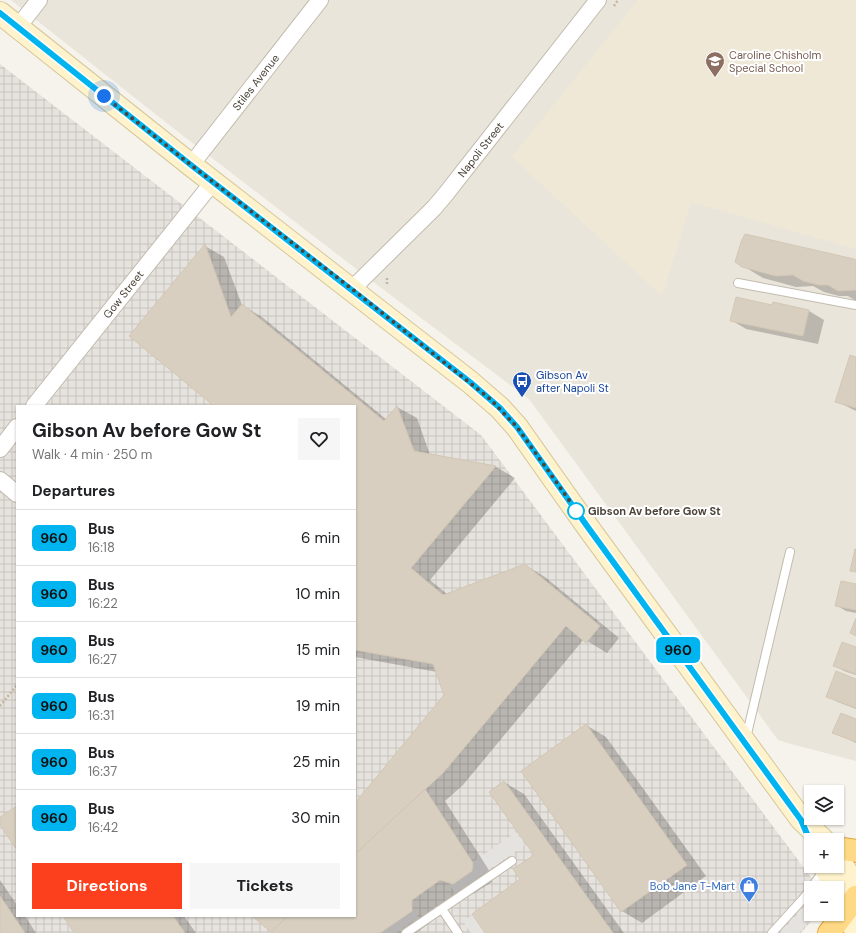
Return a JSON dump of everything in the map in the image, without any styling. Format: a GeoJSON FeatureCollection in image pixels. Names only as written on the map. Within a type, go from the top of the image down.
{"type":"FeatureCollection","features":[{"type":"Feature","properties":{"kind":"highway"},"geometry":{"type":"LineString","coordinates":[[844,849],[856,850]]}},
{"type":"Feature","properties":{"kind":"highway"},"geometry":{"type":"LineString","coordinates":[[829,933],[854,897]]}},
{"type":"Feature","properties":{"kind":"main road"},"geometry":{"type":"LineString","coordinates":[[0,13],[212,182],[352,289],[470,382],[508,417],[531,446],[591,532],[801,820],[807,833]]}},
{"type":"Feature","properties":{"kind":"main road"},"geometry":{"type":"LineString","coordinates":[[801,820],[816,833]]}},
{"type":"Feature","properties":{"kind":"main road"},"geometry":{"type":"LineString","coordinates":[[836,873],[854,897],[856,933]]}},
{"type":"Feature","properties":{"kind":"street"},"geometry":{"type":"LineString","coordinates":[[18,27],[39,0]]}},
{"type":"Feature","properties":{"kind":"street","name":"Stiles Avenue"},"geometry":{"type":"LineString","coordinates":[[191,165],[320,0]]}},
{"type":"Feature","properties":{"kind":"street","name":"Napoli Street"},"geometry":{"type":"LineString","coordinates":[[352,289],[441,199],[598,0]]}},
{"type":"Feature","properties":{"kind":"street","name":"Gow Street"},"geometry":{"type":"LineString","coordinates":[[35,405],[212,182]]}},
{"type":"Feature","properties":{"kind":"street"},"geometry":{"type":"LineString","coordinates":[[0,449],[16,428]]}},
{"type":"Feature","properties":{"kind":"street"},"geometry":{"type":"LineString","coordinates":[[0,480],[16,493]]}},
{"type":"Feature","properties":{"kind":"lane"},"geometry":{"type":"LineString","coordinates":[[738,283],[856,305]]}},
{"type":"Feature","properties":{"kind":"lane"},"geometry":{"type":"LineString","coordinates":[[745,742],[790,552]]}},
{"type":"Feature","properties":{"kind":"lane"},"geometry":{"type":"LineString","coordinates":[[406,933],[512,862]]}},
{"type":"Feature","properties":{"kind":"lane"},"geometry":{"type":"LineString","coordinates":[[772,933],[804,897]]}},
{"type":"Feature","properties":{"kind":"lane"},"geometry":{"type":"LineString","coordinates":[[442,909],[458,933]]}},
{"type":"Feature","properties":{"kind":"path"},"geometry":{"type":"LineString","coordinates":[[0,706],[16,686]]}},
{"type":"Feature","properties":{"kind":"shaded area"},"geometry":{"type":"Polygon","coordinates":[[[11,0],[856,0],[856,761],[778,740],[529,399],[372,281],[173,128],[11,0]]]}},
{"type":"Feature","properties":{"kind":"shaded area","name":"Caroline Chisholm Special School"},"geometry":{"type":"Polygon","coordinates":[[[638,0],[856,0],[856,249],[691,202],[662,296],[512,157],[638,0]]]}},
{"type":"Feature","properties":{"kind":"shaded area"},"geometry":{"type":"Polygon","coordinates":[[[0,64],[481,435],[804,868],[804,873],[808,873],[813,880],[804,881],[804,921],[811,921],[801,933],[0,933],[0,64]]]}},
{"type":"Feature","properties":{"kind":"shaded area"},"geometry":{"type":"Polygon","coordinates":[[[516,832],[525,845],[455,893],[447,880],[516,832]]]}},
{"type":"Feature","properties":{"kind":"shaded area"},"geometry":{"type":"Polygon","coordinates":[[[409,905],[418,917],[396,933],[369,933],[409,905]]]}},
{"type":"Feature","properties":{"kind":"shaded area"},"geometry":{"type":"Polygon","coordinates":[[[804,907],[804,921],[809,921],[799,933],[780,933],[804,907]]]}},
{"type":"Feature","properties":{"kind":"shaded area"},"geometry":{"type":"Polygon","coordinates":[[[477,912],[491,933],[471,933],[463,921],[477,912]]]}},
{"type":"Feature","properties":{"kind":"building"},"geometry":{"type":"Polygon","coordinates":[[[745,234],[856,260],[856,290],[838,291],[828,285],[819,285],[803,281],[793,275],[776,276],[742,267],[735,262],[745,234]]]}},
{"type":"Feature","properties":{"kind":"building"},"geometry":{"type":"Polygon","coordinates":[[[205,244],[231,317],[242,304],[384,421],[397,406],[414,451],[496,466],[411,568],[443,595],[525,564],[600,626],[586,643],[566,626],[443,773],[356,853],[356,802],[444,695],[433,664],[356,650],[356,405],[213,405],[129,336],[205,244]]]}},
{"type":"Feature","properties":{"kind":"building"},"geometry":{"type":"Polygon","coordinates":[[[736,297],[772,305],[773,302],[809,310],[803,336],[730,321],[736,297]]]}},
{"type":"Feature","properties":{"kind":"building"},"geometry":{"type":"Polygon","coordinates":[[[850,355],[856,357],[856,408],[835,402],[850,355]]]}},
{"type":"Feature","properties":{"kind":"building"},"geometry":{"type":"Polygon","coordinates":[[[856,549],[856,572],[850,571],[856,549]]]}},
{"type":"Feature","properties":{"kind":"building"},"geometry":{"type":"Polygon","coordinates":[[[841,581],[856,584],[856,610],[835,606],[841,581]]]}},
{"type":"Feature","properties":{"kind":"building"},"geometry":{"type":"Polygon","coordinates":[[[856,618],[856,636],[850,633],[856,618]]]}},
{"type":"Feature","properties":{"kind":"building"},"geometry":{"type":"Polygon","coordinates":[[[842,642],[856,647],[856,674],[833,666],[842,642]]]}},
{"type":"Feature","properties":{"kind":"building"},"geometry":{"type":"Polygon","coordinates":[[[836,671],[856,679],[856,708],[826,697],[836,671]]]}},
{"type":"Feature","properties":{"kind":"building"},"geometry":{"type":"Polygon","coordinates":[[[841,713],[856,719],[856,742],[832,733],[841,713]]]}},
{"type":"Feature","properties":{"kind":"building"},"geometry":{"type":"Polygon","coordinates":[[[586,724],[687,865],[621,912],[521,771],[586,724]]]}},
{"type":"Feature","properties":{"kind":"building"},"geometry":{"type":"Polygon","coordinates":[[[504,781],[613,933],[485,933],[472,914],[520,879],[513,869],[534,855],[489,792],[504,781]]]}},
{"type":"Feature","properties":{"kind":"building"},"geometry":{"type":"Polygon","coordinates":[[[425,789],[473,863],[472,871],[453,884],[440,880],[412,900],[412,911],[380,933],[271,932],[287,917],[356,917],[356,853],[425,789]]]}},
{"type":"Feature","properties":{"kind":"building"},"geometry":{"type":"Polygon","coordinates":[[[16,807],[16,849],[0,825],[0,817],[16,807]]]}},
{"type":"Feature","properties":{"kind":"building"},"geometry":{"type":"Polygon","coordinates":[[[0,896],[25,933],[0,933],[0,896]]]}},
{"type":"Feature","properties":{"kind":"building"},"geometry":{"type":"Polygon","coordinates":[[[64,917],[174,917],[185,933],[74,933],[64,917]]]}},
{"type":"Feature","properties":{"kind":"building"},"geometry":{"type":"Polygon","coordinates":[[[253,917],[287,917],[271,932],[253,917]]]}},
{"type":"Feature","properties":{"kind":"bus line","name":"960"},"geometry":{"type":"LineString","coordinates":[[0,13],[191,165],[470,382],[500,408],[517,427],[587,526],[745,742],[801,820],[807,833]]}},
{"type":"Feature","properties":{"kind":"place","name":"Caroline Chisholm Special School"},"geometry":{"type":"Point","coordinates":[715,78]}},
{"type":"Feature","properties":{"kind":"place","name":"Gibson Av after Napoli St"},"geometry":{"type":"Point","coordinates":[522,398]}},
{"type":"Feature","properties":{"kind":"place","name":"Gibson Av before Gow St"},"geometry":{"type":"Point","coordinates":[576,511]}},
{"type":"Feature","properties":{"kind":"place","name":"Bob Jane T-Mart"},"geometry":{"type":"Point","coordinates":[749,903]}},
{"type":"Feature","properties":{"kind":"route"},"geometry":{"type":"LineString","coordinates":[[104,96],[352,289],[490,399],[517,427],[579,514],[576,511]]}}]}
